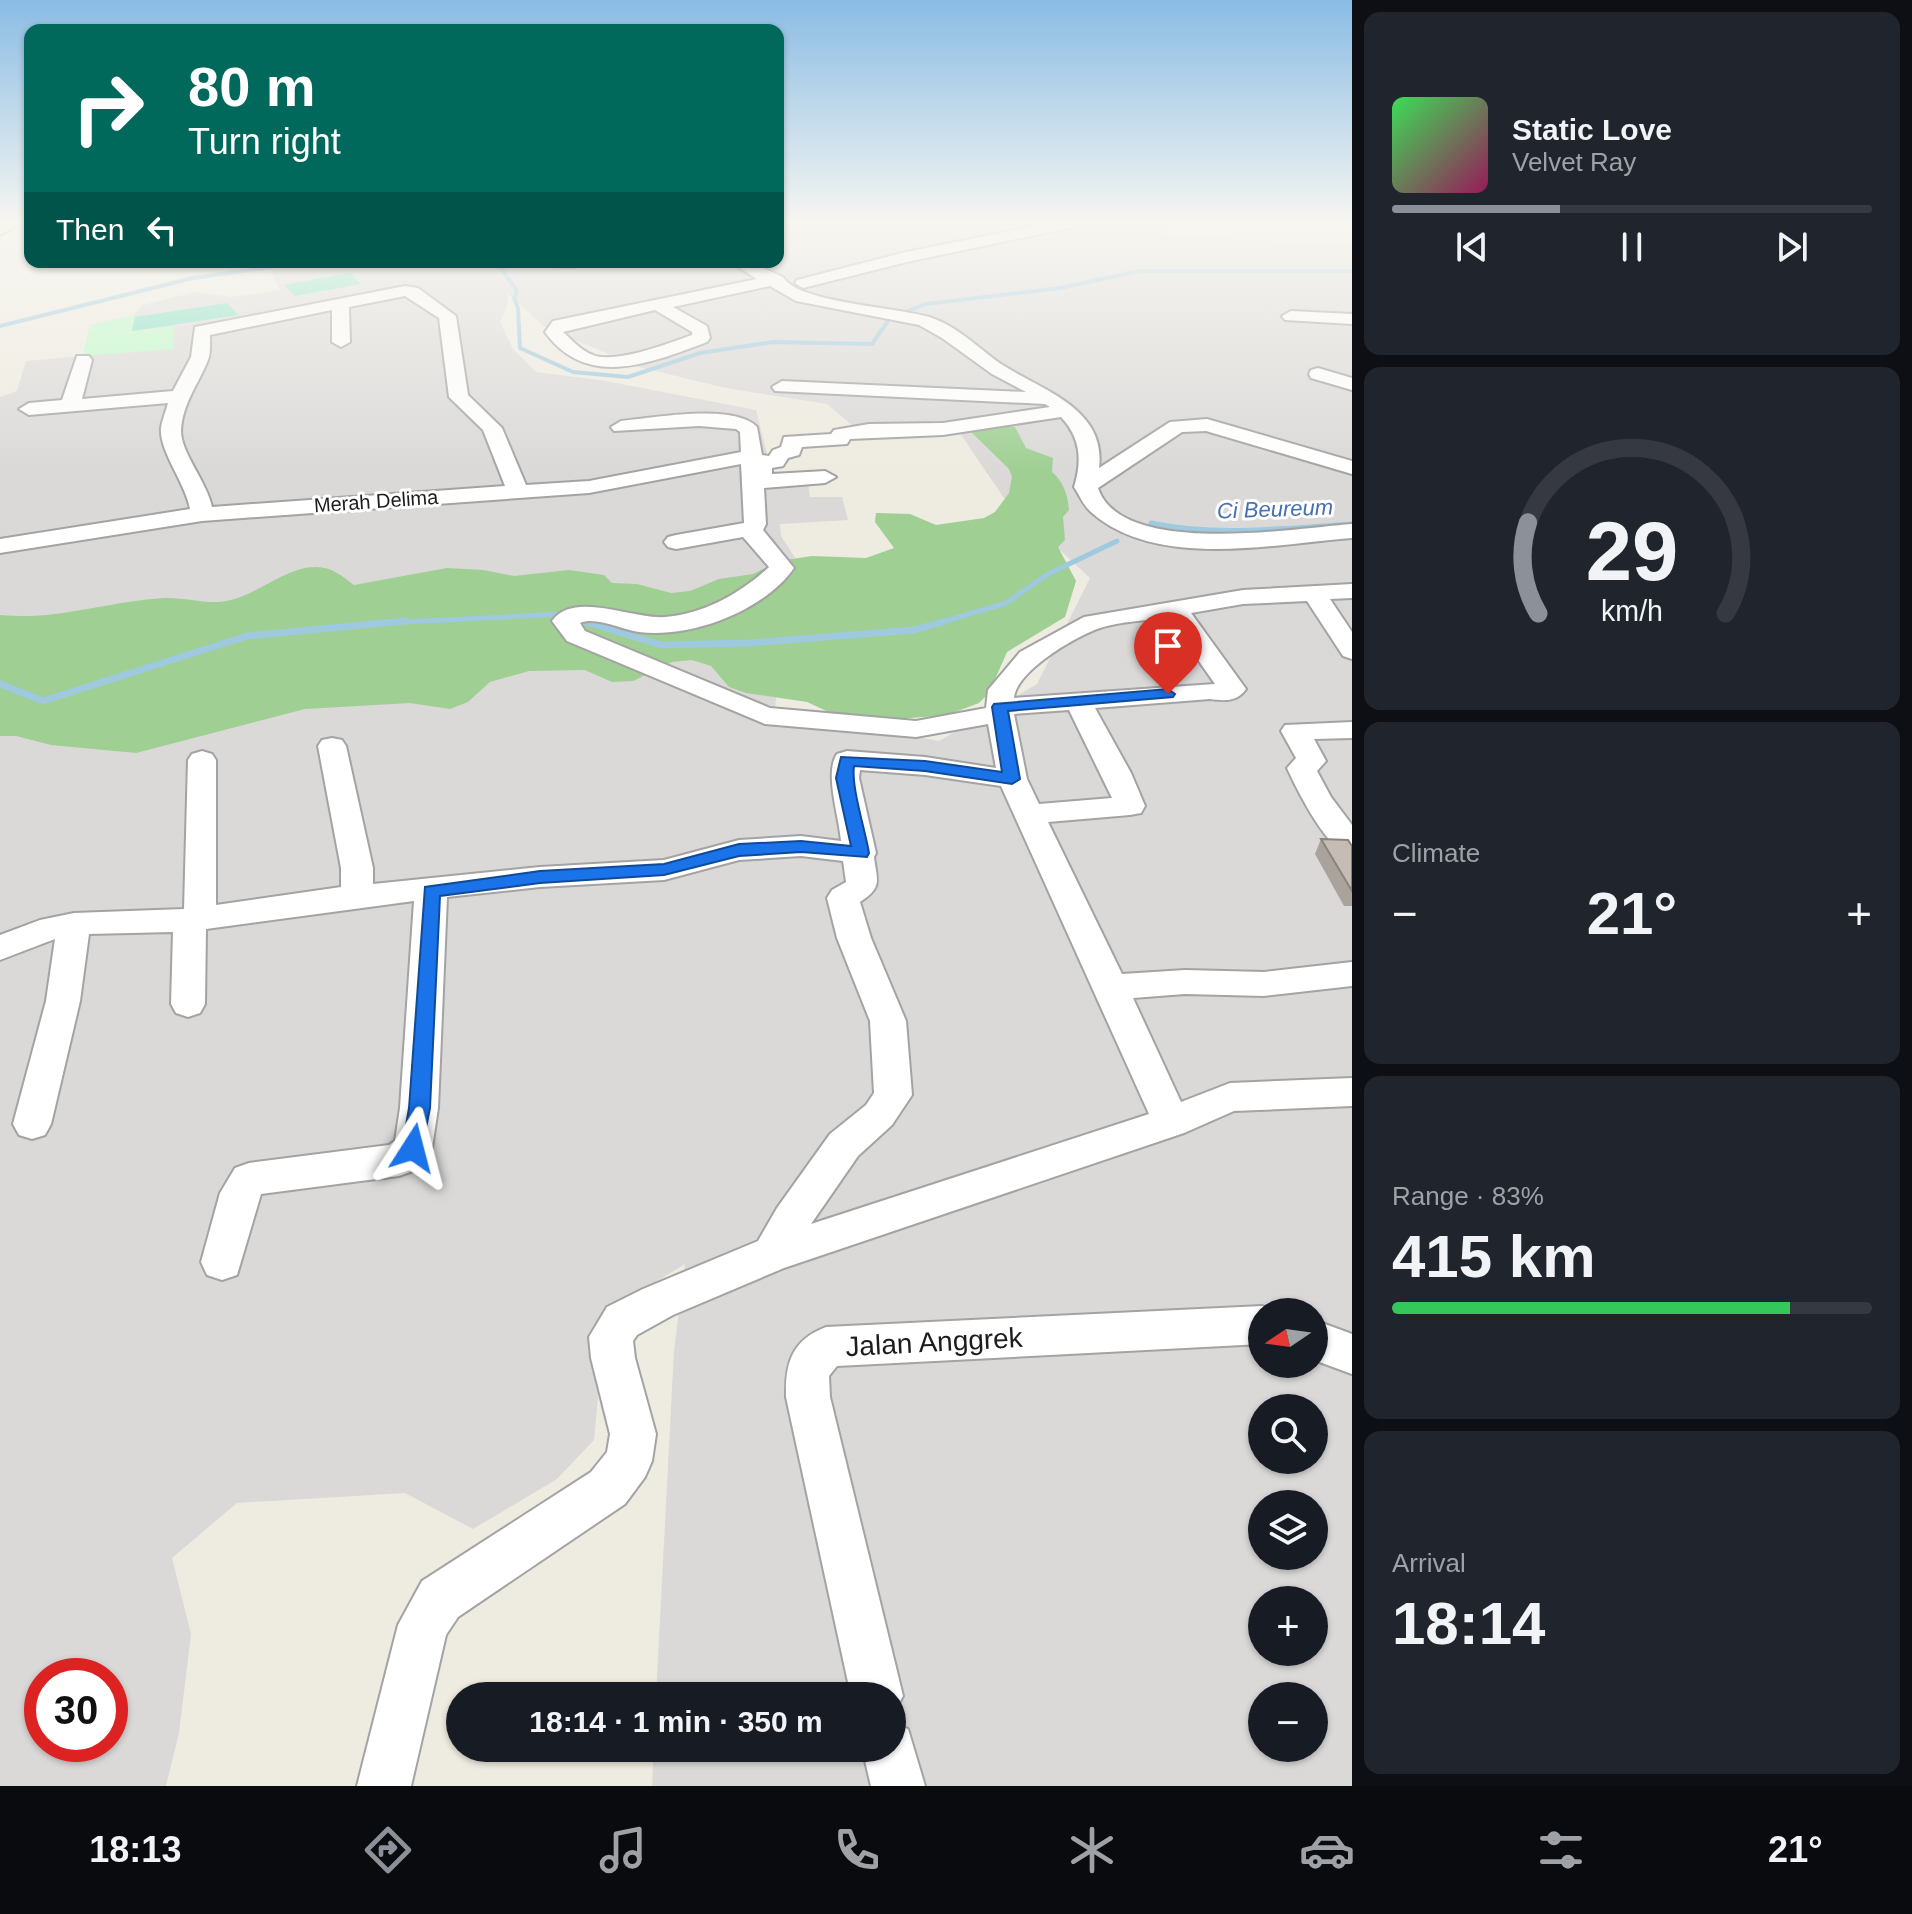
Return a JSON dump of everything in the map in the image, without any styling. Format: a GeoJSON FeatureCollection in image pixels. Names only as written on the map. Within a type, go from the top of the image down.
{"type":"FeatureCollection","features":[{"type":"Feature","properties":{"kind":"street"},"geometry":{"type":"LineString","coordinates":[[202,514],[190,475],[173,442],[172,417],[200,357],[200,336],[204,329],[334,306]]}},
{"type":"Feature","properties":{"kind":"street"},"geometry":{"type":"LineString","coordinates":[[341,342],[347,306]]}},
{"type":"Feature","properties":{"kind":"street"},"geometry":{"type":"LineString","coordinates":[[432,306],[447,316],[459,397],[492,428],[519,493]]}},
{"type":"Feature","properties":{"kind":"street"},"geometry":{"type":"LineString","coordinates":[[645,306],[559,325],[554,332],[585,358],[599,362],[649,353],[701,338],[701,330],[660,306]]}},
{"type":"Feature","properties":{"kind":"street"},"geometry":{"type":"LineString","coordinates":[[844,306],[924,321],[954,335],[987,363],[1060,404],[1080,426],[1088,444],[1085,487],[1093,502],[1109,516],[1137,530],[1166,537],[1232,541],[1352,531]]}},
{"type":"Feature","properties":{"kind":"street"},"geometry":{"type":"LineString","coordinates":[[1291,316],[1352,319]]}},
{"type":"Feature","properties":{"kind":"street"},"geometry":{"type":"LineString","coordinates":[[70,406],[83,360]]}},
{"type":"Feature","properties":{"kind":"street"},"geometry":{"type":"LineString","coordinates":[[1318,374],[1352,384]]}},
{"type":"Feature","properties":{"kind":"street"},"geometry":{"type":"LineString","coordinates":[[782,387],[1060,404]]}},
{"type":"Feature","properties":{"kind":"street"},"geometry":{"type":"LineString","coordinates":[[901,392],[903,425]]}},
{"type":"Feature","properties":{"kind":"street"},"geometry":{"type":"LineString","coordinates":[[29,409],[180,396]]}},
{"type":"Feature","properties":{"kind":"street"},"geometry":{"type":"LineString","coordinates":[[676,542],[748,530],[755,524],[761,462],[776,462],[780,454],[792,451],[791,441],[840,440],[841,434],[869,430],[943,429],[1060,404]]}},
{"type":"Feature","properties":{"kind":"street"},"geometry":{"type":"LineString","coordinates":[[621,427],[699,420],[742,423],[750,431],[757,482]]}},
{"type":"Feature","properties":{"kind":"street"},"geometry":{"type":"LineString","coordinates":[[1085,487],[1177,426],[1186,424],[1207,425],[1352,468]]}},
{"type":"Feature","properties":{"kind":"street","name":"Merah Delima"},"geometry":{"type":"LineString","coordinates":[[0,546],[202,514],[519,493],[626,482],[752,456]]}},
{"type":"Feature","properties":{"kind":"street"},"geometry":{"type":"LineString","coordinates":[[757,482],[825,477]]}},
{"type":"Feature","properties":{"kind":"street"},"geometry":{"type":"LineString","coordinates":[[748,530],[758,537],[782,568],[727,607],[706,617],[656,626],[624,622],[599,613],[573,616],[576,636],[765,716],[916,729],[1000,710],[1210,691],[1226,693],[1233,689],[1190,633],[1176,608]]}},
{"type":"Feature","properties":{"kind":"street"},"geometry":{"type":"LineString","coordinates":[[1171,1122],[1012,779],[1000,710],[1001,690],[1029,658],[1093,622],[1243,597],[1352,591]]}},
{"type":"Feature","properties":{"kind":"street"},"geometry":{"type":"LineString","coordinates":[[1314,593],[1352,651]]}},
{"type":"Feature","properties":{"kind":"street"},"geometry":{"type":"LineString","coordinates":[[1030,814],[1130,806],[1078,701]]}},
{"type":"Feature","properties":{"kind":"street"},"geometry":{"type":"LineString","coordinates":[[1352,712],[1343,712],[1352,723]]}},
{"type":"Feature","properties":{"kind":"street"},"geometry":{"type":"LineString","coordinates":[[1352,730],[1295,731],[1312,761],[1301,768],[1317,799],[1352,847]]}},
{"type":"Feature","properties":{"kind":"street"},"geometry":{"type":"LineString","coordinates":[[332,746],[357,868],[357,896]]}},
{"type":"Feature","properties":{"kind":"street"},"geometry":{"type":"LineString","coordinates":[[188,1004],[202,760]]}},
{"type":"Feature","properties":{"kind":"street"},"geometry":{"type":"LineString","coordinates":[[773,1254],[797,1211],[844,1145],[879,1115],[893,1095],[888,1021],[854,938],[843,898],[862,886],[861,853],[844,778],[847,760],[925,766],[1012,779]]}},
{"type":"Feature","properties":{"kind":"street"},"geometry":{"type":"LineString","coordinates":[[0,948],[52,928],[74,924],[195,919],[357,896],[431,891],[540,877],[664,870],[739,850],[801,846],[861,853]]}},
{"type":"Feature","properties":{"kind":"street"},"geometry":{"type":"LineString","coordinates":[[222,1262],[240,1193],[249,1179],[399,1160],[413,1148],[419,1108],[431,891]]}},
{"type":"Feature","properties":{"kind":"street"},"geometry":{"type":"LineString","coordinates":[[32,1124],[63,1001],[74,924]]}},
{"type":"Feature","properties":{"kind":"street"},"geometry":{"type":"LineString","coordinates":[[1111,987],[1185,982],[1264,984],[1352,974]]}},
{"type":"Feature","properties":{"kind":"street"},"geometry":{"type":"LineString","coordinates":[[384,1786],[423,1625],[440,1599],[608,1488],[629,1461],[633,1434],[613,1358],[611,1337],[622,1321],[658,1302],[773,1254],[1171,1122],[1230,1097],[1352,1092]]}},
{"type":"Feature","properties":{"kind":"street","name":"Jalan Anggrek"},"geometry":{"type":"LineString","coordinates":[[874,1682],[808,1397],[807,1370],[826,1347],[1248,1326]]}},
{"type":"Feature","properties":{"kind":"street"},"geometry":{"type":"LineString","coordinates":[[1328,1345],[1352,1354]]}},
{"type":"Feature","properties":{"kind":"street"},"geometry":{"type":"LineString","coordinates":[[892,1762],[898,1786]]}},
{"type":"Feature","properties":{"kind":"shaded area"},"geometry":{"type":"Polygon","coordinates":[[[142,306],[507,306],[500,322],[513,349],[536,372],[606,381],[756,410],[774,482],[808,482],[810,497],[842,497],[848,520],[780,524],[781,536],[805,573],[778,669],[775,711],[939,741],[1037,684],[1090,578],[1004,498],[957,429],[860,432],[827,404],[726,388],[639,367],[545,327],[522,306],[1352,306],[1352,1786],[652,1786],[653,1762],[906,1762],[906,1682],[657,1682],[674,1351],[685,1264],[606,1312],[594,1440],[557,1479],[473,1529],[405,1493],[237,1503],[172,1558],[191,1634],[179,1733],[166,1786],[0,1786],[0,397],[17,391],[26,361],[83,356],[90,325],[134,315],[142,306]]]}},
{"type":"Feature","properties":{"kind":"green space"},"geometry":{"type":"Polygon","coordinates":[[[205,306],[230,306],[238,315],[132,331],[135,317],[205,306]]]}},
{"type":"Feature","properties":{"kind":"green space"},"geometry":{"type":"Polygon","coordinates":[[[134,315],[133,331],[174,326],[173,349],[83,356],[90,325],[134,315]]]}},
{"type":"Feature","properties":{"kind":"green space"},"geometry":{"type":"Polygon","coordinates":[[[974,422],[1015,427],[1026,448],[1053,458],[1052,472],[1064,489],[1069,510],[1063,517],[1065,540],[1058,547],[1076,581],[1065,617],[1007,652],[989,693],[979,703],[947,715],[862,722],[842,718],[807,702],[746,693],[729,687],[711,666],[692,660],[672,662],[633,681],[612,682],[585,670],[529,671],[490,682],[468,702],[450,709],[410,703],[305,709],[136,753],[51,745],[16,736],[0,736],[0,615],[62,613],[164,598],[223,602],[242,597],[294,571],[316,567],[332,570],[354,585],[447,568],[514,576],[569,570],[604,575],[612,583],[637,584],[671,593],[690,591],[719,579],[753,574],[779,561],[812,556],[866,558],[894,548],[875,522],[876,513],[910,514],[936,525],[984,518],[995,512],[1009,493],[1012,477],[1009,469],[967,428],[974,422]]]}},
{"type":"Feature","properties":{"kind":"building"},"geometry":{"type":"Polygon","coordinates":[[[1321,839],[1348,840],[1352,846],[1352,891],[1321,839]]]}},
{"type":"Feature","properties":{"kind":"waterway","name":"Ci Beureum"},"geometry":{"type":"LineString","coordinates":[[0,326],[79,306]]}},
{"type":"Feature","properties":{"kind":"waterway","name":"Ci Beureum"},"geometry":{"type":"LineString","coordinates":[[517,306],[520,348],[573,372],[628,377],[700,353],[773,342],[872,344],[890,318],[920,306]]}},
{"type":"Feature","properties":{"kind":"waterway","name":"Ci Beureum"},"geometry":{"type":"LineString","coordinates":[[1151,523],[1226,531],[1352,524]]}},
{"type":"Feature","properties":{"kind":"waterway"},"geometry":{"type":"LineString","coordinates":[[941,622],[1006,603],[1048,574],[1117,541]]}},
{"type":"Feature","properties":{"kind":"waterway"},"geometry":{"type":"LineString","coordinates":[[384,623],[562,614],[583,621]]}},
{"type":"Feature","properties":{"kind":"waterway"},"geometry":{"type":"LineString","coordinates":[[0,684],[43,701],[247,636],[405,621]]}},
{"type":"Feature","properties":{"kind":"waterway"},"geometry":{"type":"LineString","coordinates":[[583,621],[661,645],[748,643],[914,630],[941,622]]}},
{"type":"Feature","properties":{"kind":"waterway"},"geometry":{"type":"LineString","coordinates":[[583,621],[589,623]]}},
{"type":"Feature","properties":{"kind":"waterway"},"geometry":{"type":"LineString","coordinates":[[941,622],[946,621]]}},
{"type":"Feature","properties":{"kind":"route"},"geometry":{"type":"LineString","coordinates":[[413,1148],[419,1108],[431,891],[540,877],[664,870],[739,850],[801,846],[828,852],[861,853],[844,778],[847,760],[925,766],[1012,779],[999,707],[1168,694]]}}]}
